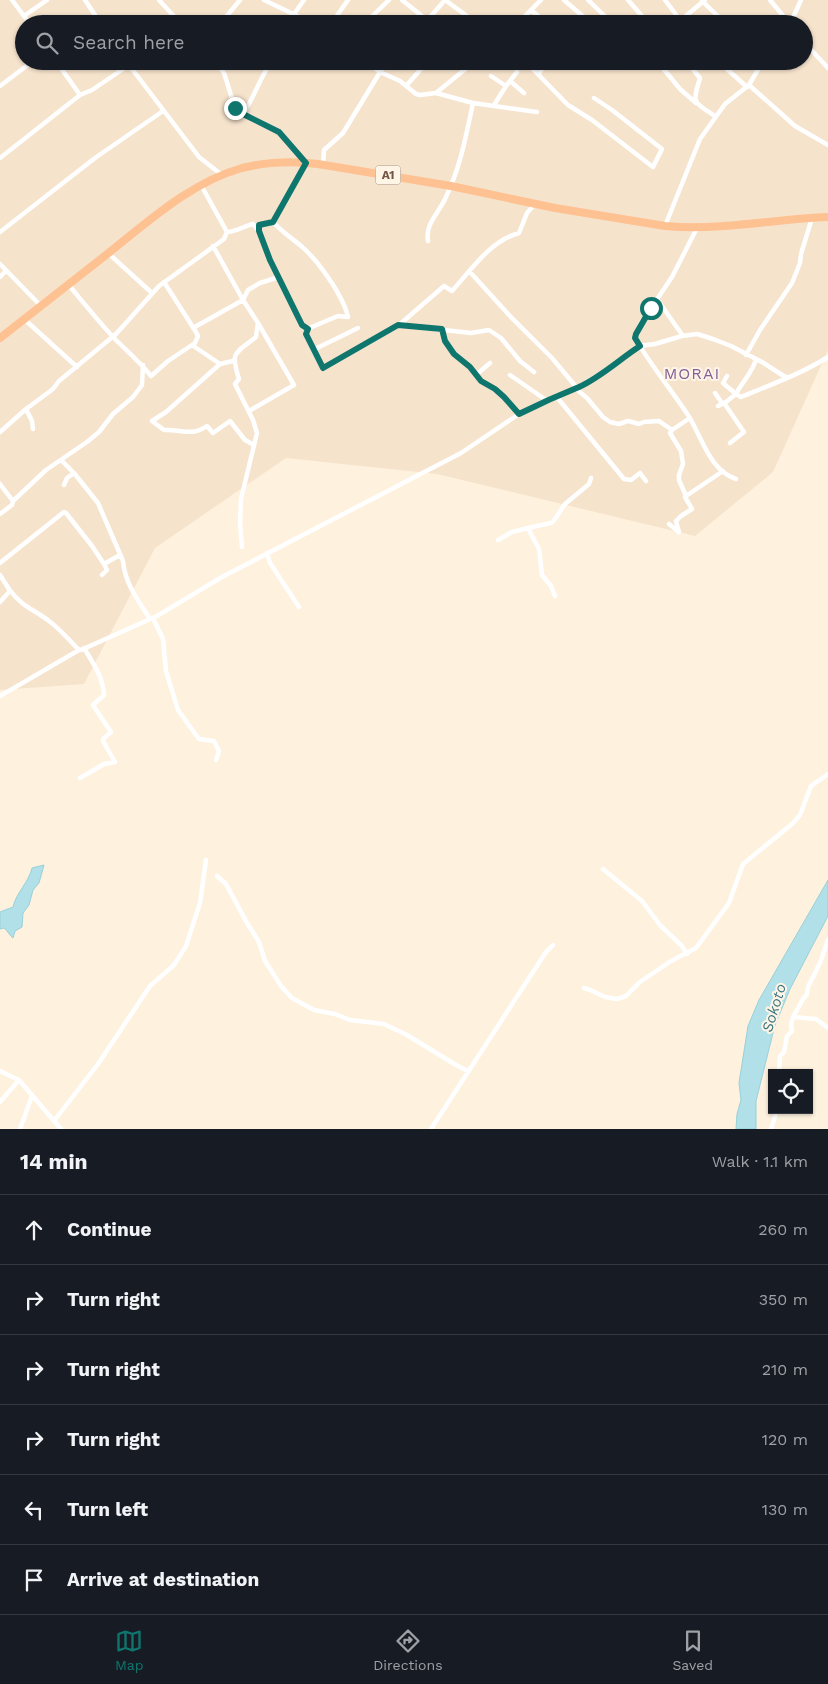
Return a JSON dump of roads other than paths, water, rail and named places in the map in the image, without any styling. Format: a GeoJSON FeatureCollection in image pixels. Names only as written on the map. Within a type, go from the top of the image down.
{"type":"FeatureCollection","features":[{"type":"Feature","properties":{"kind":"highway","name":"A1"},"geometry":{"type":"LineString","coordinates":[[0,338],[166,208],[201,185],[222,175],[259,165],[306,163],[322,165],[451,186],[535,204],[666,226],[698,226],[828,217]]}},
{"type":"Feature","properties":{"kind":"street"},"geometry":{"type":"LineString","coordinates":[[12,0],[23,15]]}},
{"type":"Feature","properties":{"kind":"street"},"geometry":{"type":"LineString","coordinates":[[25,15],[47,0]]}},
{"type":"Feature","properties":{"kind":"street"},"geometry":{"type":"LineString","coordinates":[[85,0],[95,15]]}},
{"type":"Feature","properties":{"kind":"street"},"geometry":{"type":"LineString","coordinates":[[159,0],[173,15]]}},
{"type":"Feature","properties":{"kind":"street"},"geometry":{"type":"LineString","coordinates":[[228,15],[240,0]]}},
{"type":"Feature","properties":{"kind":"street"},"geometry":{"type":"LineString","coordinates":[[264,0],[294,14],[304,0]]}},
{"type":"Feature","properties":{"kind":"street"},"geometry":{"type":"LineString","coordinates":[[337,15],[348,0]]}},
{"type":"Feature","properties":{"kind":"street"},"geometry":{"type":"LineString","coordinates":[[373,15],[389,0]]}},
{"type":"Feature","properties":{"kind":"street"},"geometry":{"type":"LineString","coordinates":[[402,0],[418,15]]}},
{"type":"Feature","properties":{"kind":"street"},"geometry":{"type":"LineString","coordinates":[[432,15],[445,0],[466,15]]}},
{"type":"Feature","properties":{"kind":"street"},"geometry":{"type":"LineString","coordinates":[[526,15],[540,0]]}},
{"type":"Feature","properties":{"kind":"street"},"geometry":{"type":"LineString","coordinates":[[564,0],[582,15]]}},
{"type":"Feature","properties":{"kind":"street"},"geometry":{"type":"LineString","coordinates":[[588,0],[604,15]]}},
{"type":"Feature","properties":{"kind":"street"},"geometry":{"type":"LineString","coordinates":[[628,0],[641,15]]}},
{"type":"Feature","properties":{"kind":"street"},"geometry":{"type":"LineString","coordinates":[[665,0],[676,15]]}},
{"type":"Feature","properties":{"kind":"street"},"geometry":{"type":"LineString","coordinates":[[686,15],[703,0],[717,15]]}},
{"type":"Feature","properties":{"kind":"street"},"geometry":{"type":"LineString","coordinates":[[770,0],[782,15]]}},
{"type":"Feature","properties":{"kind":"street"},"geometry":{"type":"LineString","coordinates":[[794,15],[801,0]]}},
{"type":"Feature","properties":{"kind":"street"},"geometry":{"type":"LineString","coordinates":[[531,10],[537,15]]}},
{"type":"Feature","properties":{"kind":"street"},"geometry":{"type":"LineString","coordinates":[[813,52],[828,68]]}},
{"type":"Feature","properties":{"kind":"street"},"geometry":{"type":"LineString","coordinates":[[0,86],[21,70]]}},
{"type":"Feature","properties":{"kind":"street"},"geometry":{"type":"LineString","coordinates":[[62,70],[80,95]]}},
{"type":"Feature","properties":{"kind":"street"},"geometry":{"type":"LineString","coordinates":[[1,156],[80,95],[92,90],[119,70]]}},
{"type":"Feature","properties":{"kind":"street"},"geometry":{"type":"LineString","coordinates":[[133,70],[199,157],[222,175]]}},
{"type":"Feature","properties":{"kind":"street"},"geometry":{"type":"LineString","coordinates":[[222,70],[235,108],[279,132],[306,163],[273,222],[259,225],[259,231]]}},
{"type":"Feature","properties":{"kind":"street"},"geometry":{"type":"LineString","coordinates":[[243,114],[252,101],[267,70]]}},
{"type":"Feature","properties":{"kind":"street"},"geometry":{"type":"LineString","coordinates":[[377,70],[400,81],[420,96],[436,94],[473,103],[537,112]]}},
{"type":"Feature","properties":{"kind":"street"},"geometry":{"type":"LineString","coordinates":[[406,86],[420,70]]}},
{"type":"Feature","properties":{"kind":"street"},"geometry":{"type":"LineString","coordinates":[[436,94],[464,70]]}},
{"type":"Feature","properties":{"kind":"street"},"geometry":{"type":"LineString","coordinates":[[535,70],[568,105],[592,120],[653,167],[662,149],[594,98]]}},
{"type":"Feature","properties":{"kind":"street"},"geometry":{"type":"LineString","coordinates":[[539,74],[541,70]]}},
{"type":"Feature","properties":{"kind":"street"},"geometry":{"type":"LineString","coordinates":[[665,70],[680,89],[715,116]]}},
{"type":"Feature","properties":{"kind":"street"},"geometry":{"type":"LineString","coordinates":[[693,70],[700,78],[694,98],[696,103]]}},
{"type":"Feature","properties":{"kind":"street"},"geometry":{"type":"LineString","coordinates":[[729,70],[795,126],[828,145]]}},
{"type":"Feature","properties":{"kind":"street"},"geometry":{"type":"LineString","coordinates":[[666,226],[700,139],[725,104],[748,86],[758,70]]}},
{"type":"Feature","properties":{"kind":"street"},"geometry":{"type":"LineString","coordinates":[[322,165],[324,150],[343,133],[380,72]]}},
{"type":"Feature","properties":{"kind":"street"},"geometry":{"type":"LineString","coordinates":[[494,105],[517,72]]}},
{"type":"Feature","properties":{"kind":"street"},"geometry":{"type":"LineString","coordinates":[[491,76],[506,86]]}},
{"type":"Feature","properties":{"kind":"street"},"geometry":{"type":"LineString","coordinates":[[510,81],[524,93]]}},
{"type":"Feature","properties":{"kind":"street"},"geometry":{"type":"LineString","coordinates":[[428,241],[426,232],[451,186],[461,157],[473,103]]}},
{"type":"Feature","properties":{"kind":"street"},"geometry":{"type":"LineString","coordinates":[[0,232],[95,158],[131,135],[163,111]]}},
{"type":"Feature","properties":{"kind":"street"},"geometry":{"type":"LineString","coordinates":[[201,185],[227,232]]}},
{"type":"Feature","properties":{"kind":"street"},"geometry":{"type":"LineString","coordinates":[[273,222],[282,232],[301,246],[317,263],[346,310],[348,317],[338,316],[308,329],[306,334],[323,368],[398,325],[444,286],[452,291],[490,248],[508,236],[519,233],[527,213],[535,204]]}},
{"type":"Feature","properties":{"kind":"street"},"geometry":{"type":"LineString","coordinates":[[746,355],[760,330],[792,283],[800,263],[812,218]]}},
{"type":"Feature","properties":{"kind":"street"},"geometry":{"type":"LineString","coordinates":[[227,232],[253,224],[259,231],[270,260],[302,325],[308,329]]}},
{"type":"Feature","properties":{"kind":"street"},"geometry":{"type":"LineString","coordinates":[[698,226],[672,276],[635,338],[653,368],[690,418],[708,453],[723,472],[736,479]]}},
{"type":"Feature","properties":{"kind":"street"},"geometry":{"type":"LineString","coordinates":[[0,432],[113,337],[164,282],[224,239],[227,232]]}},
{"type":"Feature","properties":{"kind":"street"},"geometry":{"type":"LineString","coordinates":[[213,246],[294,385],[249,411]]}},
{"type":"Feature","properties":{"kind":"street"},"geometry":{"type":"LineString","coordinates":[[108,253],[152,293]]}},
{"type":"Feature","properties":{"kind":"street"},"geometry":{"type":"LineString","coordinates":[[0,264],[41,306]]}},
{"type":"Feature","properties":{"kind":"street"},"geometry":{"type":"LineString","coordinates":[[0,277],[6,271]]}},
{"type":"Feature","properties":{"kind":"street"},"geometry":{"type":"LineString","coordinates":[[470,272],[552,358],[603,417],[610,422],[619,424],[659,421],[672,430]]}},
{"type":"Feature","properties":{"kind":"street"},"geometry":{"type":"LineString","coordinates":[[193,328],[243,300],[248,290],[260,283],[279,277]]}},
{"type":"Feature","properties":{"kind":"street"},"geometry":{"type":"LineString","coordinates":[[68,284],[113,337],[151,376],[168,361],[195,343],[198,336],[164,282]]}},
{"type":"Feature","properties":{"kind":"street"},"geometry":{"type":"LineString","coordinates":[[657,299],[683,336]]}},
{"type":"Feature","properties":{"kind":"street"},"geometry":{"type":"LineString","coordinates":[[24,319],[77,367]]}},
{"type":"Feature","properties":{"kind":"street"},"geometry":{"type":"LineString","coordinates":[[242,547],[241,500],[257,433],[249,411],[235,384],[239,379],[233,361],[235,353],[256,337],[258,323]]}},
{"type":"Feature","properties":{"kind":"street"},"geometry":{"type":"LineString","coordinates":[[398,325],[471,333],[489,330],[496,333],[520,361],[534,372]]}},
{"type":"Feature","properties":{"kind":"street"},"geometry":{"type":"LineString","coordinates":[[313,350],[358,328]]}},
{"type":"Feature","properties":{"kind":"street"},"geometry":{"type":"LineString","coordinates":[[442,329],[445,341],[454,354],[470,367],[481,381],[504,397],[519,414]]}},
{"type":"Feature","properties":{"kind":"street"},"geometry":{"type":"LineString","coordinates":[[0,696],[82,649],[151,619],[266,553],[359,507],[461,453],[519,414],[546,400],[576,388],[619,362],[640,346],[697,334],[713,339],[756,359],[787,378]]}},
{"type":"Feature","properties":{"kind":"street"},"geometry":{"type":"LineString","coordinates":[[192,345],[220,364]]}},
{"type":"Feature","properties":{"kind":"street"},"geometry":{"type":"LineString","coordinates":[[727,376],[723,383],[740,397],[814,366],[828,357]]}},
{"type":"Feature","properties":{"kind":"street"},"geometry":{"type":"LineString","coordinates":[[721,404],[736,394],[748,374],[754,368],[756,359]]}},
{"type":"Feature","properties":{"kind":"street"},"geometry":{"type":"LineString","coordinates":[[233,361],[220,364],[166,412],[152,421],[164,430],[170,429],[189,433],[200,431],[207,426],[213,433],[230,420],[245,440],[254,445]]}},
{"type":"Feature","properties":{"kind":"street"},"geometry":{"type":"LineString","coordinates":[[476,375],[490,363]]}},
{"type":"Feature","properties":{"kind":"street"},"geometry":{"type":"LineString","coordinates":[[0,514],[12,505],[13,501],[46,470],[99,432],[113,414],[133,397],[142,385],[143,366]]}},
{"type":"Feature","properties":{"kind":"street"},"geometry":{"type":"LineString","coordinates":[[510,375],[546,400]]}},
{"type":"Feature","properties":{"kind":"street"},"geometry":{"type":"LineString","coordinates":[[714,393],[744,432],[730,443]]}},
{"type":"Feature","properties":{"kind":"street"},"geometry":{"type":"LineString","coordinates":[[556,396],[624,479],[631,480],[640,473],[646,480]]}},
{"type":"Feature","properties":{"kind":"street"},"geometry":{"type":"LineString","coordinates":[[26,409],[33,429]]}},
{"type":"Feature","properties":{"kind":"street"},"geometry":{"type":"LineString","coordinates":[[686,496],[679,480],[683,464],[681,451],[670,433],[690,418]]}},
{"type":"Feature","properties":{"kind":"street"},"geometry":{"type":"LineString","coordinates":[[61,460],[98,503],[123,561],[124,570],[135,598],[163,639],[166,671],[178,710],[199,739],[214,742],[219,751],[216,760]]}},
{"type":"Feature","properties":{"kind":"street"},"geometry":{"type":"LineString","coordinates":[[669,524],[679,532],[676,521],[680,516],[692,509],[684,497],[686,494],[686,496],[723,472]]}},
{"type":"Feature","properties":{"kind":"street"},"geometry":{"type":"LineString","coordinates":[[64,485],[67,478],[74,473]]}},
{"type":"Feature","properties":{"kind":"street"},"geometry":{"type":"LineString","coordinates":[[498,540],[512,532],[551,523],[566,504],[589,484],[591,478]]}},
{"type":"Feature","properties":{"kind":"street"},"geometry":{"type":"LineString","coordinates":[[0,484],[13,501]]}},
{"type":"Feature","properties":{"kind":"street"},"geometry":{"type":"LineString","coordinates":[[0,563],[64,512],[80,530],[104,564],[107,570],[102,575]]}},
{"type":"Feature","properties":{"kind":"street"},"geometry":{"type":"LineString","coordinates":[[528,528],[539,549],[542,575],[551,586],[555,596]]}},
{"type":"Feature","properties":{"kind":"street"},"geometry":{"type":"LineString","coordinates":[[266,553],[270,563],[299,607]]}},
{"type":"Feature","properties":{"kind":"street"},"geometry":{"type":"LineString","coordinates":[[104,564],[120,555]]}},
{"type":"Feature","properties":{"kind":"street"},"geometry":{"type":"LineString","coordinates":[[0,575],[9,589],[25,607],[50,621],[82,649],[104,686],[104,695],[93,705],[111,732],[104,738],[104,741],[115,762],[104,764],[80,778]]}},
{"type":"Feature","properties":{"kind":"street"},"geometry":{"type":"LineString","coordinates":[[0,602],[8,595],[9,589]]}},
{"type":"Feature","properties":{"kind":"street"},"geometry":{"type":"LineString","coordinates":[[584,988],[605,997],[617,999],[626,996],[640,982],[697,946],[729,903],[743,864],[792,824],[800,814],[811,786],[828,774]]}},
{"type":"Feature","properties":{"kind":"street"},"geometry":{"type":"LineString","coordinates":[[54,1121],[98,1064],[150,986],[174,965],[186,946],[200,903],[206,860]]}},
{"type":"Feature","properties":{"kind":"street"},"geometry":{"type":"LineString","coordinates":[[603,869],[642,901],[660,925],[682,946],[687,954]]}},
{"type":"Feature","properties":{"kind":"street"},"geometry":{"type":"LineString","coordinates":[[217,876],[226,884],[246,923],[259,942],[265,961],[281,986],[292,998],[314,1010],[335,1014],[350,1020],[384,1024],[407,1035],[422,1046],[468,1071]]}},
{"type":"Feature","properties":{"kind":"street"},"geometry":{"type":"LineString","coordinates":[[778,1069],[780,1056],[784,1052],[787,1036],[792,1031],[793,1017],[807,994],[808,987],[820,963],[828,940]]}},
{"type":"Feature","properties":{"kind":"street"},"geometry":{"type":"LineString","coordinates":[[431,1129],[546,952],[553,945]]}},
{"type":"Feature","properties":{"kind":"street"},"geometry":{"type":"LineString","coordinates":[[793,1017],[816,1018],[828,1028]]}},
{"type":"Feature","properties":{"kind":"street"},"geometry":{"type":"LineString","coordinates":[[0,1071],[19,1080],[60,1129]]}},
{"type":"Feature","properties":{"kind":"street"},"geometry":{"type":"LineString","coordinates":[[0,1102],[19,1080]]}},
{"type":"Feature","properties":{"kind":"street"},"geometry":{"type":"LineString","coordinates":[[20,1129],[32,1096]]}},
{"type":"Feature","properties":{"kind":"street"},"geometry":{"type":"LineString","coordinates":[[772,1129],[777,1114]]}},
{"type":"Feature","properties":{"kind":"water"},"geometry":{"type":"Polygon","coordinates":[[[44,865],[39,883],[33,890],[29,905],[23,913],[22,927],[15,931],[13,938],[4,928],[0,929],[0,912],[13,907],[32,868],[44,865]]]}},
{"type":"Feature","properties":{"kind":"water","name":"Sokoto"},"geometry":{"type":"Polygon","coordinates":[[[828,880],[828,916],[790,989],[775,1025],[756,1101],[756,1129],[736,1129],[737,1114],[741,1100],[739,1083],[748,1026],[759,1000],[828,880]]]}},
{"type":"Feature","properties":{"kind":"district","name":"MORAI"},"geometry":{"type":"Point","coordinates":[692,373]}}]}
